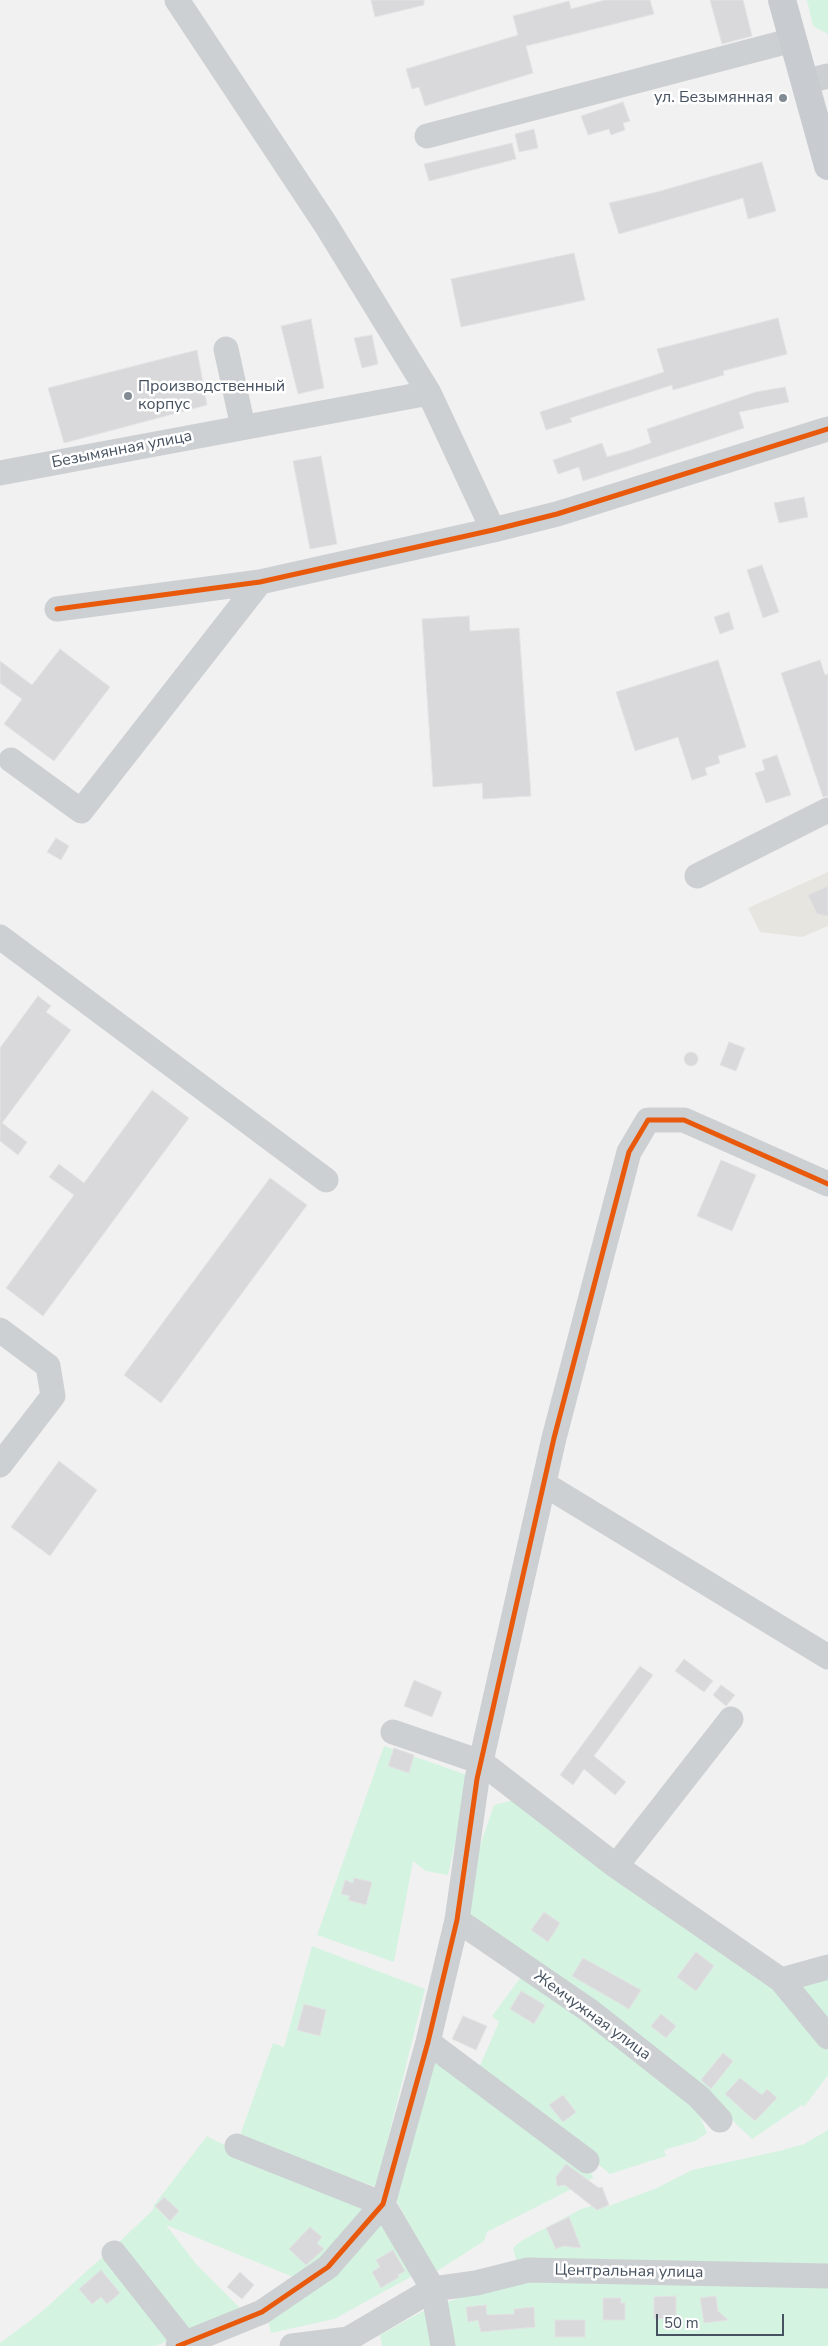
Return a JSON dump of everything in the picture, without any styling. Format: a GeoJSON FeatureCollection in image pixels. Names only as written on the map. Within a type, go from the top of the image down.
{"type":"FeatureCollection","features":[{"type":"Feature","properties":{"kind":"main road"},"geometry":{"type":"LineString","coordinates":[[782,0],[793,40],[816,79],[828,166]]}},
{"type":"Feature","properties":{"kind":"street"},"geometry":{"type":"LineString","coordinates":[[177,0],[326,225],[429,392],[493,530]]}},
{"type":"Feature","properties":{"kind":"street"},"geometry":{"type":"LineString","coordinates":[[427,136],[793,40]]}},
{"type":"Feature","properties":{"kind":"street"},"geometry":{"type":"LineString","coordinates":[[226,348],[243,428]]}},
{"type":"Feature","properties":{"kind":"street","name":"Безымянная улица"},"geometry":{"type":"LineString","coordinates":[[0,473],[429,392]]}},
{"type":"Feature","properties":{"kind":"street"},"geometry":{"type":"LineString","coordinates":[[57,609],[260,582],[493,530],[557,514],[828,429]]}},
{"type":"Feature","properties":{"kind":"street"},"geometry":{"type":"LineString","coordinates":[[11,760],[81,811],[260,582]]}},
{"type":"Feature","properties":{"kind":"street"},"geometry":{"type":"LineString","coordinates":[[697,876],[828,810]]}},
{"type":"Feature","properties":{"kind":"street"},"geometry":{"type":"LineString","coordinates":[[0,937],[326,1180]]}},
{"type":"Feature","properties":{"kind":"street"},"geometry":{"type":"LineString","coordinates":[[114,2252],[181,2345],[262,2312],[328,2267],[383,2204],[428,2042],[458,1920],[481,1762],[544,1484],[629,1152],[648,1120],[684,1120],[828,1184]]}},
{"type":"Feature","properties":{"kind":"street"},"geometry":{"type":"LineString","coordinates":[[0,1330],[48,1366],[53,1396],[0,1465]]}},
{"type":"Feature","properties":{"kind":"street"},"geometry":{"type":"LineString","coordinates":[[544,1484],[828,1657]]}},
{"type":"Feature","properties":{"kind":"street"},"geometry":{"type":"LineString","coordinates":[[616,1866],[731,1718]]}},
{"type":"Feature","properties":{"kind":"street"},"geometry":{"type":"LineString","coordinates":[[393,1732],[481,1762],[616,1866],[782,1980],[828,2037]]}},
{"type":"Feature","properties":{"kind":"street","name":"Жемчужная улица"},"geometry":{"type":"LineString","coordinates":[[458,1920],[590,2011],[700,2097],[720,2120]]}},
{"type":"Feature","properties":{"kind":"street"},"geometry":{"type":"LineString","coordinates":[[782,1980],[828,1966]]}},
{"type":"Feature","properties":{"kind":"street"},"geometry":{"type":"LineString","coordinates":[[428,2042],[587,2161]]}},
{"type":"Feature","properties":{"kind":"street"},"geometry":{"type":"LineString","coordinates":[[237,2146],[383,2204],[432,2289],[443,2346]]}},
{"type":"Feature","properties":{"kind":"street","name":"Центральная улица"},"geometry":{"type":"LineString","coordinates":[[432,2289],[476,2283],[528,2270],[828,2276]]}},
{"type":"Feature","properties":{"kind":"street"},"geometry":{"type":"LineString","coordinates":[[292,2346],[348,2339],[432,2289]]}},
{"type":"Feature","properties":{"kind":"shaded area"},"geometry":{"type":"Polygon","coordinates":[[[828,872],[828,926],[802,937],[760,932],[748,908],[828,872]]]}},
{"type":"Feature","properties":{"kind":"green space"},"geometry":{"type":"Polygon","coordinates":[[[807,0],[828,0],[828,34],[813,26],[807,0]]]}},
{"type":"Feature","properties":{"kind":"green space"},"geometry":{"type":"Polygon","coordinates":[[[384,1746],[470,1776],[448,1875],[426,1871],[413,1861],[394,1962],[317,1935],[384,1746]]]}},
{"type":"Feature","properties":{"kind":"green space"},"geometry":{"type":"Polygon","coordinates":[[[513,1800],[780,1991],[828,2051],[828,2075],[804,2107],[802,2105],[752,2139],[710,2099],[467,1914],[479,1849],[494,1805],[513,1800]]]}},
{"type":"Feature","properties":{"kind":"green space"},"geometry":{"type":"Polygon","coordinates":[[[312,1946],[425,1989],[376,2187],[238,2141],[273,2043],[284,2047],[312,1946]]]}},
{"type":"Feature","properties":{"kind":"green space"},"geometry":{"type":"Polygon","coordinates":[[[828,1971],[828,2022],[801,1989],[805,1978],[828,1971]]]}},
{"type":"Feature","properties":{"kind":"green space"},"geometry":{"type":"Polygon","coordinates":[[[524,1973],[695,2105],[707,2133],[695,2141],[667,2149],[664,2151],[666,2156],[610,2174],[560,2132],[478,2070],[499,2022],[492,2016],[524,1973]]]}},
{"type":"Feature","properties":{"kind":"green space"},"geometry":{"type":"Polygon","coordinates":[[[435,2056],[570,2157],[592,2174],[593,2178],[487,2232],[484,2241],[437,2271],[429,2261],[396,2200],[435,2056]]]}},
{"type":"Feature","properties":{"kind":"green space"},"geometry":{"type":"Polygon","coordinates":[[[828,2130],[828,2266],[518,2266],[513,2248],[521,2241],[581,2209],[605,2202],[606,2207],[657,2188],[692,2170],[804,2144],[828,2130]]]}},
{"type":"Feature","properties":{"kind":"green space"},"geometry":{"type":"Polygon","coordinates":[[[207,2136],[243,2155],[365,2206],[339,2243],[298,2279],[166,2225],[197,2265],[243,2311],[186,2335],[116,2245],[153,2210],[154,2205],[207,2136]]]}},
{"type":"Feature","properties":{"kind":"green space"},"geometry":{"type":"Polygon","coordinates":[[[371,2225],[384,2225],[416,2274],[334,2319],[271,2333],[267,2315],[371,2225]]]}},
{"type":"Feature","properties":{"kind":"green space"},"geometry":{"type":"Polygon","coordinates":[[[108,2252],[175,2338],[155,2346],[0,2346],[0,2343],[39,2314],[108,2252]]]}},
{"type":"Feature","properties":{"kind":"green space"},"geometry":{"type":"Polygon","coordinates":[[[528,2275],[828,2283],[828,2346],[450,2346],[444,2303],[528,2275]]]}},
{"type":"Feature","properties":{"kind":"green space"},"geometry":{"type":"Polygon","coordinates":[[[427,2309],[434,2346],[382,2346],[380,2335],[427,2309]]]}},
{"type":"Feature","properties":{"kind":"building"},"geometry":{"type":"Polygon","coordinates":[[[371,0],[424,0],[424,5],[375,17],[371,0]]]}},
{"type":"Feature","properties":{"kind":"building"},"geometry":{"type":"Polygon","coordinates":[[[605,0],[650,0],[654,14],[526,46],[533,73],[425,106],[419,87],[412,89],[406,69],[518,35],[513,16],[569,1],[571,9],[605,0]]]}},
{"type":"Feature","properties":{"kind":"building"},"geometry":{"type":"Polygon","coordinates":[[[710,0],[743,0],[752,36],[722,44],[710,0]]]}},
{"type":"Feature","properties":{"kind":"building"},"geometry":{"type":"Polygon","coordinates":[[[623,102],[630,121],[623,123],[625,130],[611,135],[609,129],[588,135],[581,116],[623,102]]]}},
{"type":"Feature","properties":{"kind":"building"},"geometry":{"type":"Polygon","coordinates":[[[534,129],[538,148],[519,152],[515,134],[534,129]]]}},
{"type":"Feature","properties":{"kind":"building"},"geometry":{"type":"Polygon","coordinates":[[[512,143],[516,159],[429,181],[424,164],[512,143]]]}},
{"type":"Feature","properties":{"kind":"building"},"geometry":{"type":"Polygon","coordinates":[[[762,162],[776,211],[748,219],[743,198],[619,234],[609,203],[657,192],[762,162]]]}},
{"type":"Feature","properties":{"kind":"building"},"geometry":{"type":"Polygon","coordinates":[[[574,253],[585,300],[461,327],[451,279],[574,253]]]}},
{"type":"Feature","properties":{"kind":"building"},"geometry":{"type":"Polygon","coordinates":[[[778,318],[787,354],[723,371],[724,375],[673,390],[672,385],[570,418],[572,422],[546,430],[540,412],[664,372],[657,349],[778,318]]]}},
{"type":"Feature","properties":{"kind":"building"},"geometry":{"type":"Polygon","coordinates":[[[311,319],[324,388],[298,394],[281,326],[311,319]]]}},
{"type":"Feature","properties":{"kind":"building"},"geometry":{"type":"Polygon","coordinates":[[[372,335],[378,364],[362,368],[354,338],[372,335]]]}},
{"type":"Feature","properties":{"kind":"building","name":"Производственный корпус"},"geometry":{"type":"Polygon","coordinates":[[[197,350],[207,405],[64,443],[48,388],[197,350]]]}},
{"type":"Feature","properties":{"kind":"building"},"geometry":{"type":"Polygon","coordinates":[[[785,387],[789,402],[739,412],[744,428],[583,481],[579,467],[558,474],[553,460],[602,443],[607,457],[628,451],[651,443],[647,429],[756,392],[785,387]]]}},
{"type":"Feature","properties":{"kind":"building"},"geometry":{"type":"Polygon","coordinates":[[[321,456],[337,544],[310,549],[293,461],[321,456]]]}},
{"type":"Feature","properties":{"kind":"building"},"geometry":{"type":"Polygon","coordinates":[[[804,497],[808,517],[779,523],[774,503],[804,497]]]}},
{"type":"Feature","properties":{"kind":"building"},"geometry":{"type":"Polygon","coordinates":[[[762,565],[779,612],[763,618],[747,570],[762,565]]]}},
{"type":"Feature","properties":{"kind":"building"},"geometry":{"type":"Polygon","coordinates":[[[729,612],[734,629],[720,634],[714,617],[729,612]]]}},
{"type":"Feature","properties":{"kind":"building"},"geometry":{"type":"Polygon","coordinates":[[[469,616],[470,631],[519,628],[531,796],[483,799],[482,783],[433,787],[422,619],[469,616]]]}},
{"type":"Feature","properties":{"kind":"building"},"geometry":{"type":"Polygon","coordinates":[[[60,649],[110,687],[54,761],[4,724],[22,699],[0,683],[0,661],[32,685],[60,649]]]}},
{"type":"Feature","properties":{"kind":"building"},"geometry":{"type":"Polygon","coordinates":[[[718,660],[746,747],[718,756],[720,763],[705,768],[707,775],[692,780],[678,737],[635,751],[616,692],[718,660]]]}},
{"type":"Feature","properties":{"kind":"building"},"geometry":{"type":"Polygon","coordinates":[[[820,660],[825,675],[828,674],[828,796],[823,797],[781,673],[820,660]]]}},
{"type":"Feature","properties":{"kind":"building"},"geometry":{"type":"Polygon","coordinates":[[[777,755],[791,795],[766,803],[755,773],[765,770],[762,760],[777,755]]]}},
{"type":"Feature","properties":{"kind":"building"},"geometry":{"type":"Polygon","coordinates":[[[56,838],[69,846],[61,860],[47,852],[56,838]]]}},
{"type":"Feature","properties":{"kind":"building"},"geometry":{"type":"Polygon","coordinates":[[[828,886],[828,916],[817,914],[808,895],[828,886]]]}},
{"type":"Feature","properties":{"kind":"building"},"geometry":{"type":"Polygon","coordinates":[[[38,996],[51,1006],[46,1012],[71,1030],[2,1123],[27,1142],[18,1155],[0,1141],[0,1048],[38,996]]]}},
{"type":"Feature","properties":{"kind":"building"},"geometry":{"type":"Polygon","coordinates":[[[729,1042],[745,1048],[736,1071],[720,1065],[729,1042]]]}},
{"type":"Feature","properties":{"kind":"building"},"geometry":{"type":"Polygon","coordinates":[[[691,1052],[696,1054],[698,1059],[696,1064],[691,1066],[686,1064],[684,1059],[686,1054],[691,1052]]]}},
{"type":"Feature","properties":{"kind":"building"},"geometry":{"type":"Polygon","coordinates":[[[152,1090],[189,1118],[43,1316],[6,1288],[74,1195],[49,1177],[59,1164],[84,1183],[152,1090]]]}},
{"type":"Feature","properties":{"kind":"building"},"geometry":{"type":"Polygon","coordinates":[[[721,1160],[756,1175],[732,1231],[697,1216],[721,1160]]]}},
{"type":"Feature","properties":{"kind":"building"},"geometry":{"type":"Polygon","coordinates":[[[270,1178],[307,1205],[161,1403],[124,1375],[270,1178]]]}},
{"type":"Feature","properties":{"kind":"building"},"geometry":{"type":"Polygon","coordinates":[[[59,1461],[97,1490],[50,1556],[11,1527],[59,1461]]]}},
{"type":"Feature","properties":{"kind":"building"},"geometry":{"type":"Polygon","coordinates":[[[684,1659],[713,1681],[704,1692],[675,1671],[684,1659]]]}},
{"type":"Feature","properties":{"kind":"building"},"geometry":{"type":"Polygon","coordinates":[[[640,1666],[653,1675],[594,1756],[626,1782],[615,1795],[584,1769],[573,1785],[560,1775],[640,1666]]]}},
{"type":"Feature","properties":{"kind":"building"},"geometry":{"type":"Polygon","coordinates":[[[414,1680],[442,1692],[432,1717],[404,1706],[414,1680]]]}},
{"type":"Feature","properties":{"kind":"building"},"geometry":{"type":"Polygon","coordinates":[[[721,1685],[735,1695],[726,1706],[713,1695],[721,1685]]]}},
{"type":"Feature","properties":{"kind":"building"},"geometry":{"type":"Polygon","coordinates":[[[394,1748],[414,1755],[409,1773],[388,1766],[394,1748]]]}},
{"type":"Feature","properties":{"kind":"building"},"geometry":{"type":"Polygon","coordinates":[[[354,1878],[372,1882],[366,1905],[348,1900],[350,1896],[341,1894],[345,1880],[353,1883],[354,1878]]]}},
{"type":"Feature","properties":{"kind":"building"},"geometry":{"type":"Polygon","coordinates":[[[544,1912],[560,1923],[548,1942],[531,1930],[544,1912]]]}},
{"type":"Feature","properties":{"kind":"building"},"geometry":{"type":"Polygon","coordinates":[[[696,1952],[714,1966],[696,1991],[677,1977],[696,1952]]]}},
{"type":"Feature","properties":{"kind":"building"},"geometry":{"type":"Polygon","coordinates":[[[583,1958],[641,1990],[629,2009],[572,1976],[583,1958]]]}},
{"type":"Feature","properties":{"kind":"building"},"geometry":{"type":"Polygon","coordinates":[[[521,1991],[545,2005],[534,2024],[510,2009],[521,1991]]]}},
{"type":"Feature","properties":{"kind":"building"},"geometry":{"type":"Polygon","coordinates":[[[304,2004],[326,2010],[320,2036],[297,2030],[304,2004]]]}},
{"type":"Feature","properties":{"kind":"building"},"geometry":{"type":"Polygon","coordinates":[[[661,2014],[676,2026],[666,2038],[651,2026],[661,2014]]]}},
{"type":"Feature","properties":{"kind":"building"},"geometry":{"type":"Polygon","coordinates":[[[463,2016],[487,2026],[476,2050],[452,2039],[463,2016]]]}},
{"type":"Feature","properties":{"kind":"building"},"geometry":{"type":"Polygon","coordinates":[[[723,2053],[733,2061],[711,2089],[701,2080],[723,2053]]]}},
{"type":"Feature","properties":{"kind":"building"},"geometry":{"type":"Polygon","coordinates":[[[740,2078],[762,2095],[767,2089],[777,2098],[755,2121],[725,2094],[740,2078]]]}},
{"type":"Feature","properties":{"kind":"building"},"geometry":{"type":"Polygon","coordinates":[[[563,2095],[576,2112],[563,2122],[549,2105],[563,2095]]]}},
{"type":"Feature","properties":{"kind":"building"},"geometry":{"type":"Polygon","coordinates":[[[566,2164],[599,2188],[602,2187],[609,2205],[597,2210],[565,2185],[557,2186],[556,2177],[566,2164]]]}},
{"type":"Feature","properties":{"kind":"building"},"geometry":{"type":"Polygon","coordinates":[[[164,2197],[179,2211],[170,2221],[155,2206],[164,2197]]]}},
{"type":"Feature","properties":{"kind":"building"},"geometry":{"type":"Polygon","coordinates":[[[569,2217],[581,2248],[563,2246],[556,2249],[546,2228],[569,2217]]]}},
{"type":"Feature","properties":{"kind":"building"},"geometry":{"type":"Polygon","coordinates":[[[310,2227],[322,2237],[317,2243],[324,2249],[306,2265],[289,2249],[310,2227]]]}},
{"type":"Feature","properties":{"kind":"building"},"geometry":{"type":"Polygon","coordinates":[[[393,2250],[405,2271],[381,2288],[372,2272],[380,2267],[376,2260],[393,2250]]]}},
{"type":"Feature","properties":{"kind":"building"},"geometry":{"type":"Polygon","coordinates":[[[101,2270],[120,2293],[107,2304],[101,2297],[92,2304],[79,2289],[101,2270]]]}},
{"type":"Feature","properties":{"kind":"building"},"geometry":{"type":"Polygon","coordinates":[[[240,2272],[254,2285],[242,2299],[227,2287],[240,2272]]]}},
{"type":"Feature","properties":{"kind":"building"},"geometry":{"type":"Polygon","coordinates":[[[676,2296],[676,2318],[654,2319],[654,2297],[676,2296]]]}},
{"type":"Feature","properties":{"kind":"building"},"geometry":{"type":"Polygon","coordinates":[[[716,2296],[718,2311],[728,2320],[704,2323],[700,2298],[716,2296]]]}},
{"type":"Feature","properties":{"kind":"building"},"geometry":{"type":"Polygon","coordinates":[[[603,2298],[621,2298],[621,2303],[625,2303],[625,2320],[603,2320],[603,2298]]]}},
{"type":"Feature","properties":{"kind":"building"},"geometry":{"type":"Polygon","coordinates":[[[486,2305],[487,2315],[514,2314],[514,2309],[534,2307],[535,2327],[481,2332],[478,2320],[468,2322],[466,2307],[486,2305]]]}},
{"type":"Feature","properties":{"kind":"building"},"geometry":{"type":"Polygon","coordinates":[[[555,2320],[585,2320],[585,2337],[555,2337],[555,2320]]]}},
{"type":"Feature","properties":{"kind":"cycle path"},"geometry":{"type":"LineString","coordinates":[[57,609],[260,582],[493,530],[557,514],[828,429]]}},
{"type":"Feature","properties":{"kind":"cycle path"},"geometry":{"type":"LineString","coordinates":[[178,2346],[262,2312],[328,2267],[383,2204],[428,2042],[457,1920],[477,1779],[554,1438],[629,1152],[648,1120],[684,1120],[828,1184]]}},
{"type":"Feature","properties":{"kind":"place","name":"ул. Безымянная"},"geometry":{"type":"Point","coordinates":[783,98]}},
{"type":"Feature","properties":{"kind":"place","name":"Производственный корпус"},"geometry":{"type":"Point","coordinates":[128,396]}}]}
